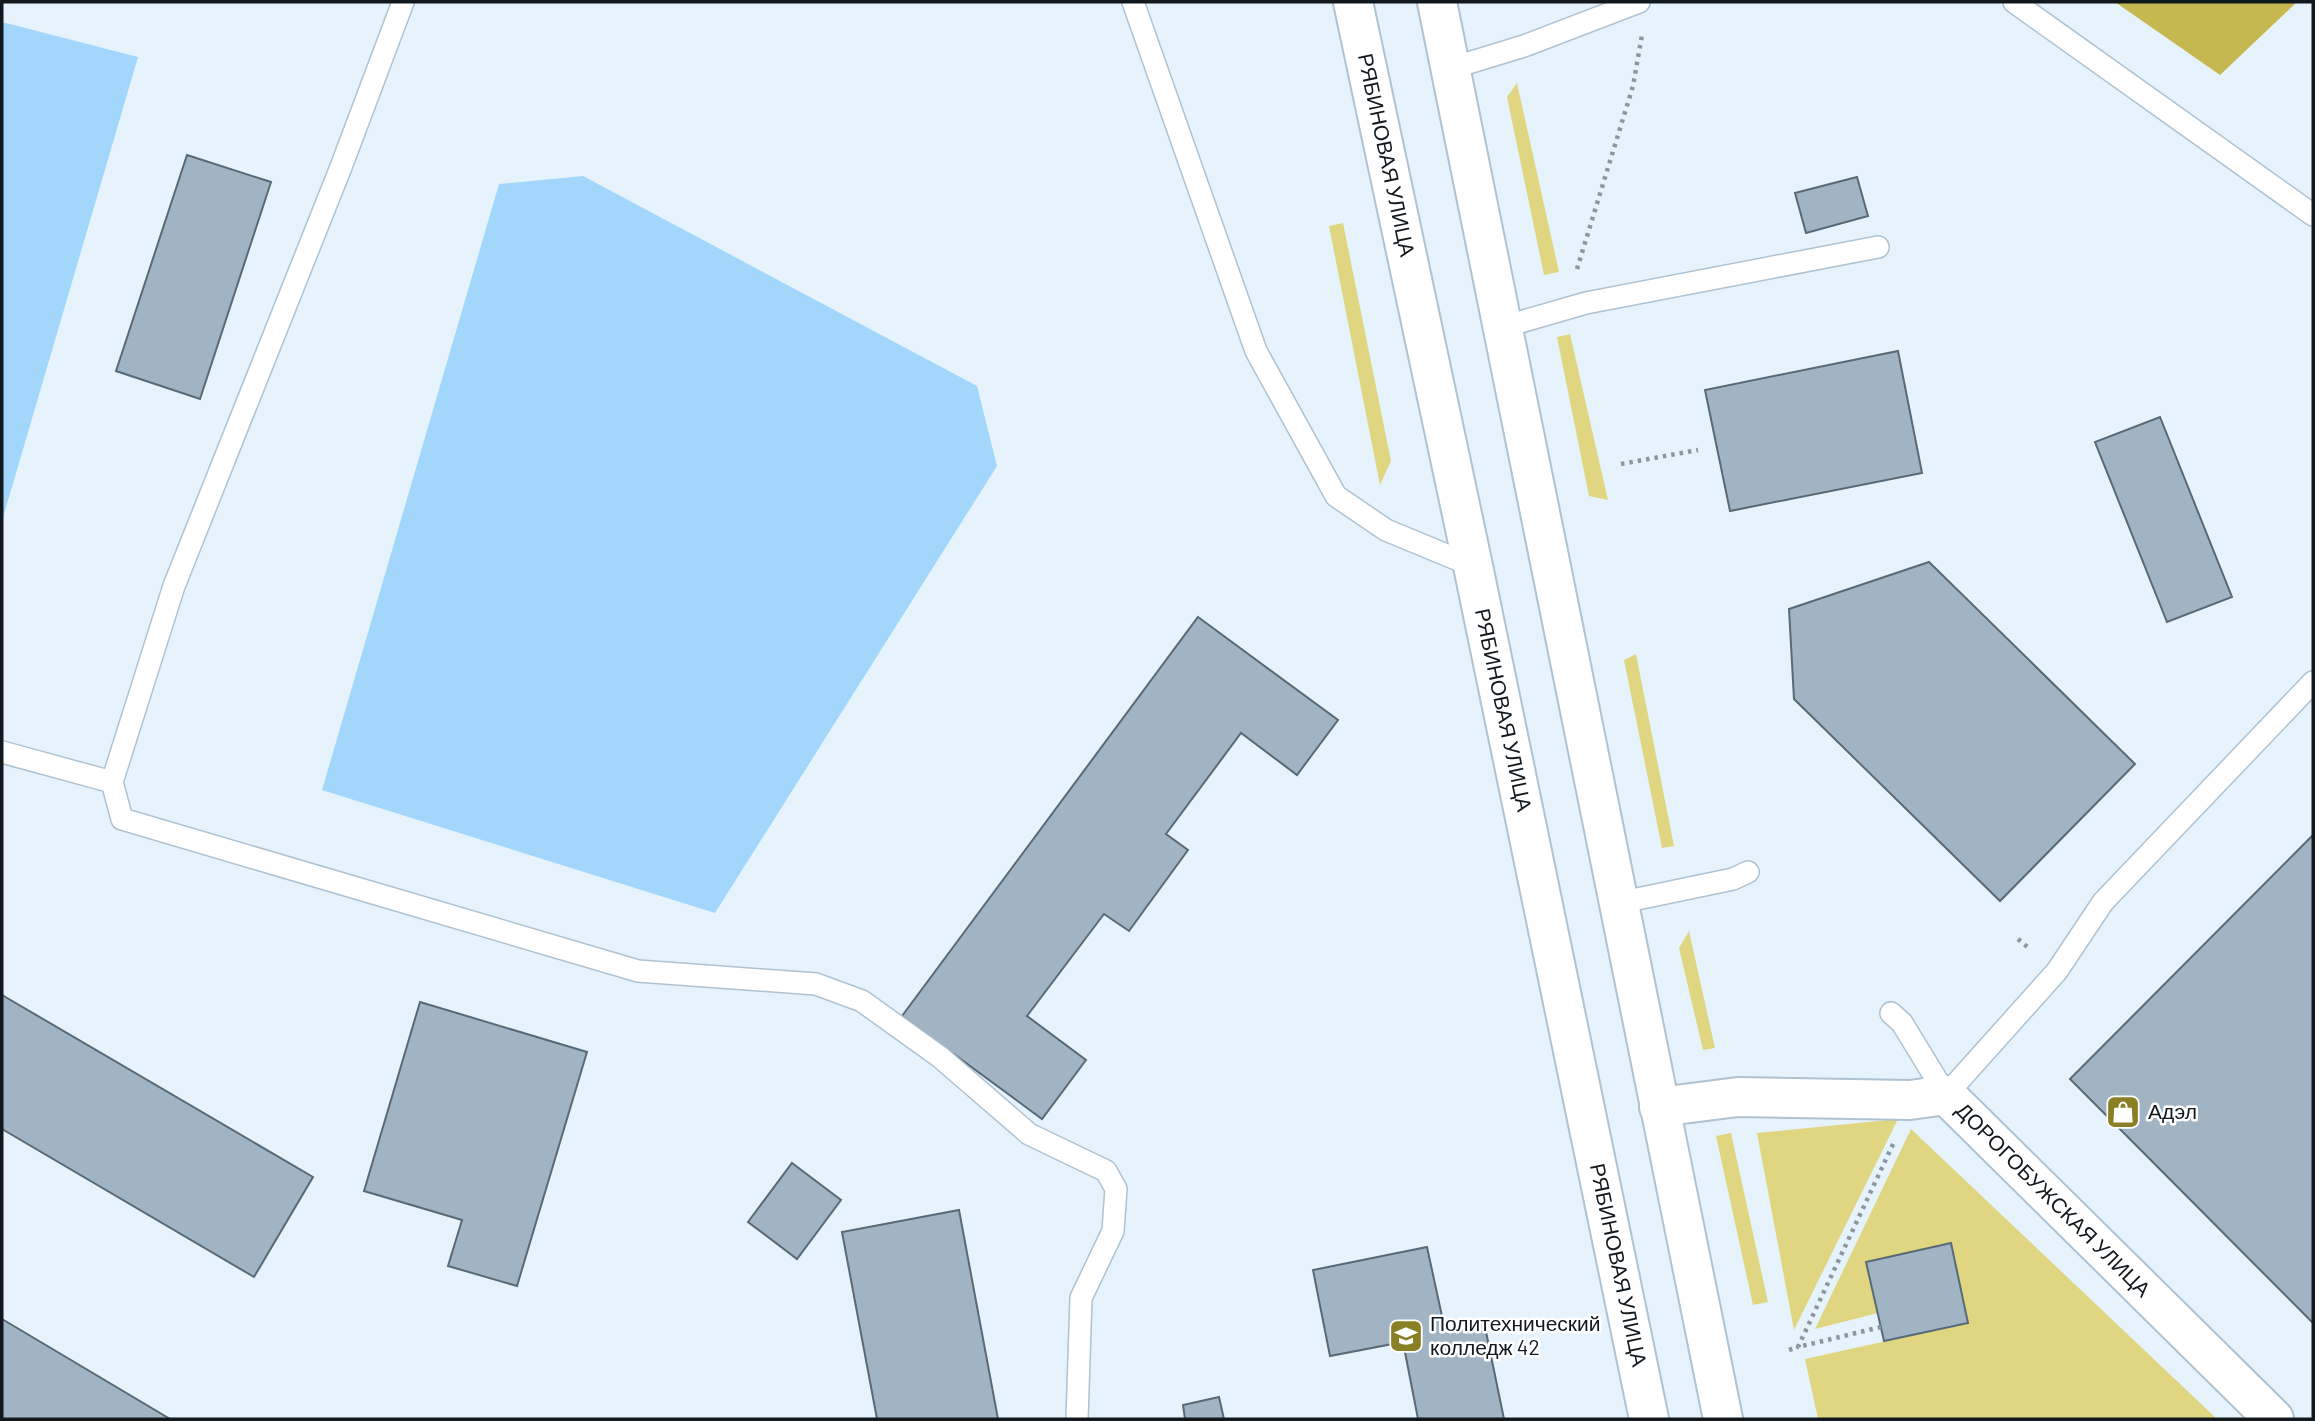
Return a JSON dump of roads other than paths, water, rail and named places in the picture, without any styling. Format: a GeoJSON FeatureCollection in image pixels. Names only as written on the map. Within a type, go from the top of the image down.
{"type":"FeatureCollection","features":[{"type":"Feature","properties":{"kind":"main road","name":"РЯБИНОВАЯ УЛИЦА"},"geometry":{"type":"LineString","coordinates":[[1353,2],[1473,566],[1649,1419]]}},
{"type":"Feature","properties":{"kind":"main road"},"geometry":{"type":"LineString","coordinates":[[1437,2],[1723,1419]]}},
{"type":"Feature","properties":{"kind":"main road"},"geometry":{"type":"LineString","coordinates":[[1659,1107],[1738,1097],[1928,1098]]}},
{"type":"Feature","properties":{"kind":"main road","name":"ДОРОГОБУЖСКАЯ УЛИЦА"},"geometry":{"type":"LineString","coordinates":[[1928,1098],[2274,1419]]}},
{"type":"Feature","properties":{"kind":"lane"},"geometry":{"type":"LineString","coordinates":[[403,2],[341,167],[174,586],[112,782],[122,819],[638,971],[816,984],[862,1001],[940,1057],[1028,1134],[1106,1171],[1116,1189],[1113,1231],[1081,1298],[1077,1419]]}},
{"type":"Feature","properties":{"kind":"lane"},"geometry":{"type":"LineString","coordinates":[[1133,2],[1256,352],[1336,496],[1386,530],[1473,566]]}},
{"type":"Feature","properties":{"kind":"lane"},"geometry":{"type":"LineString","coordinates":[[1452,68],[1524,46],[1639,2]]}},
{"type":"Feature","properties":{"kind":"lane"},"geometry":{"type":"LineString","coordinates":[[2014,2],[2313,215]]}},
{"type":"Feature","properties":{"kind":"lane"},"geometry":{"type":"LineString","coordinates":[[1503,327],[1586,303],[1878,247]]}},
{"type":"Feature","properties":{"kind":"lane"},"geometry":{"type":"LineString","coordinates":[[1891,1013],[1902,1023],[1928,1098],[2057,971],[2103,902],[2313,682]]}},
{"type":"Feature","properties":{"kind":"lane"},"geometry":{"type":"LineString","coordinates":[[2,752],[112,782]]}},
{"type":"Feature","properties":{"kind":"lane"},"geometry":{"type":"LineString","coordinates":[[1618,902],[1732,879],[1748,872]]}},
{"type":"Feature","properties":{"kind":"water"},"geometry":{"type":"Polygon","coordinates":[[[2,22],[138,57],[2,521],[2,22]]]}},
{"type":"Feature","properties":{"kind":"water"},"geometry":{"type":"Polygon","coordinates":[[[583,176],[977,386],[997,466],[715,913],[322,790],[499,184],[583,176]]]}},
{"type":"Feature","properties":{"kind":"place","name":"Адэл"},"geometry":{"type":"Point","coordinates":[2123,1112]}},
{"type":"Feature","properties":{"kind":"place","name":"Политехнический колледж 42"},"geometry":{"type":"Point","coordinates":[1406,1336]}}]}
